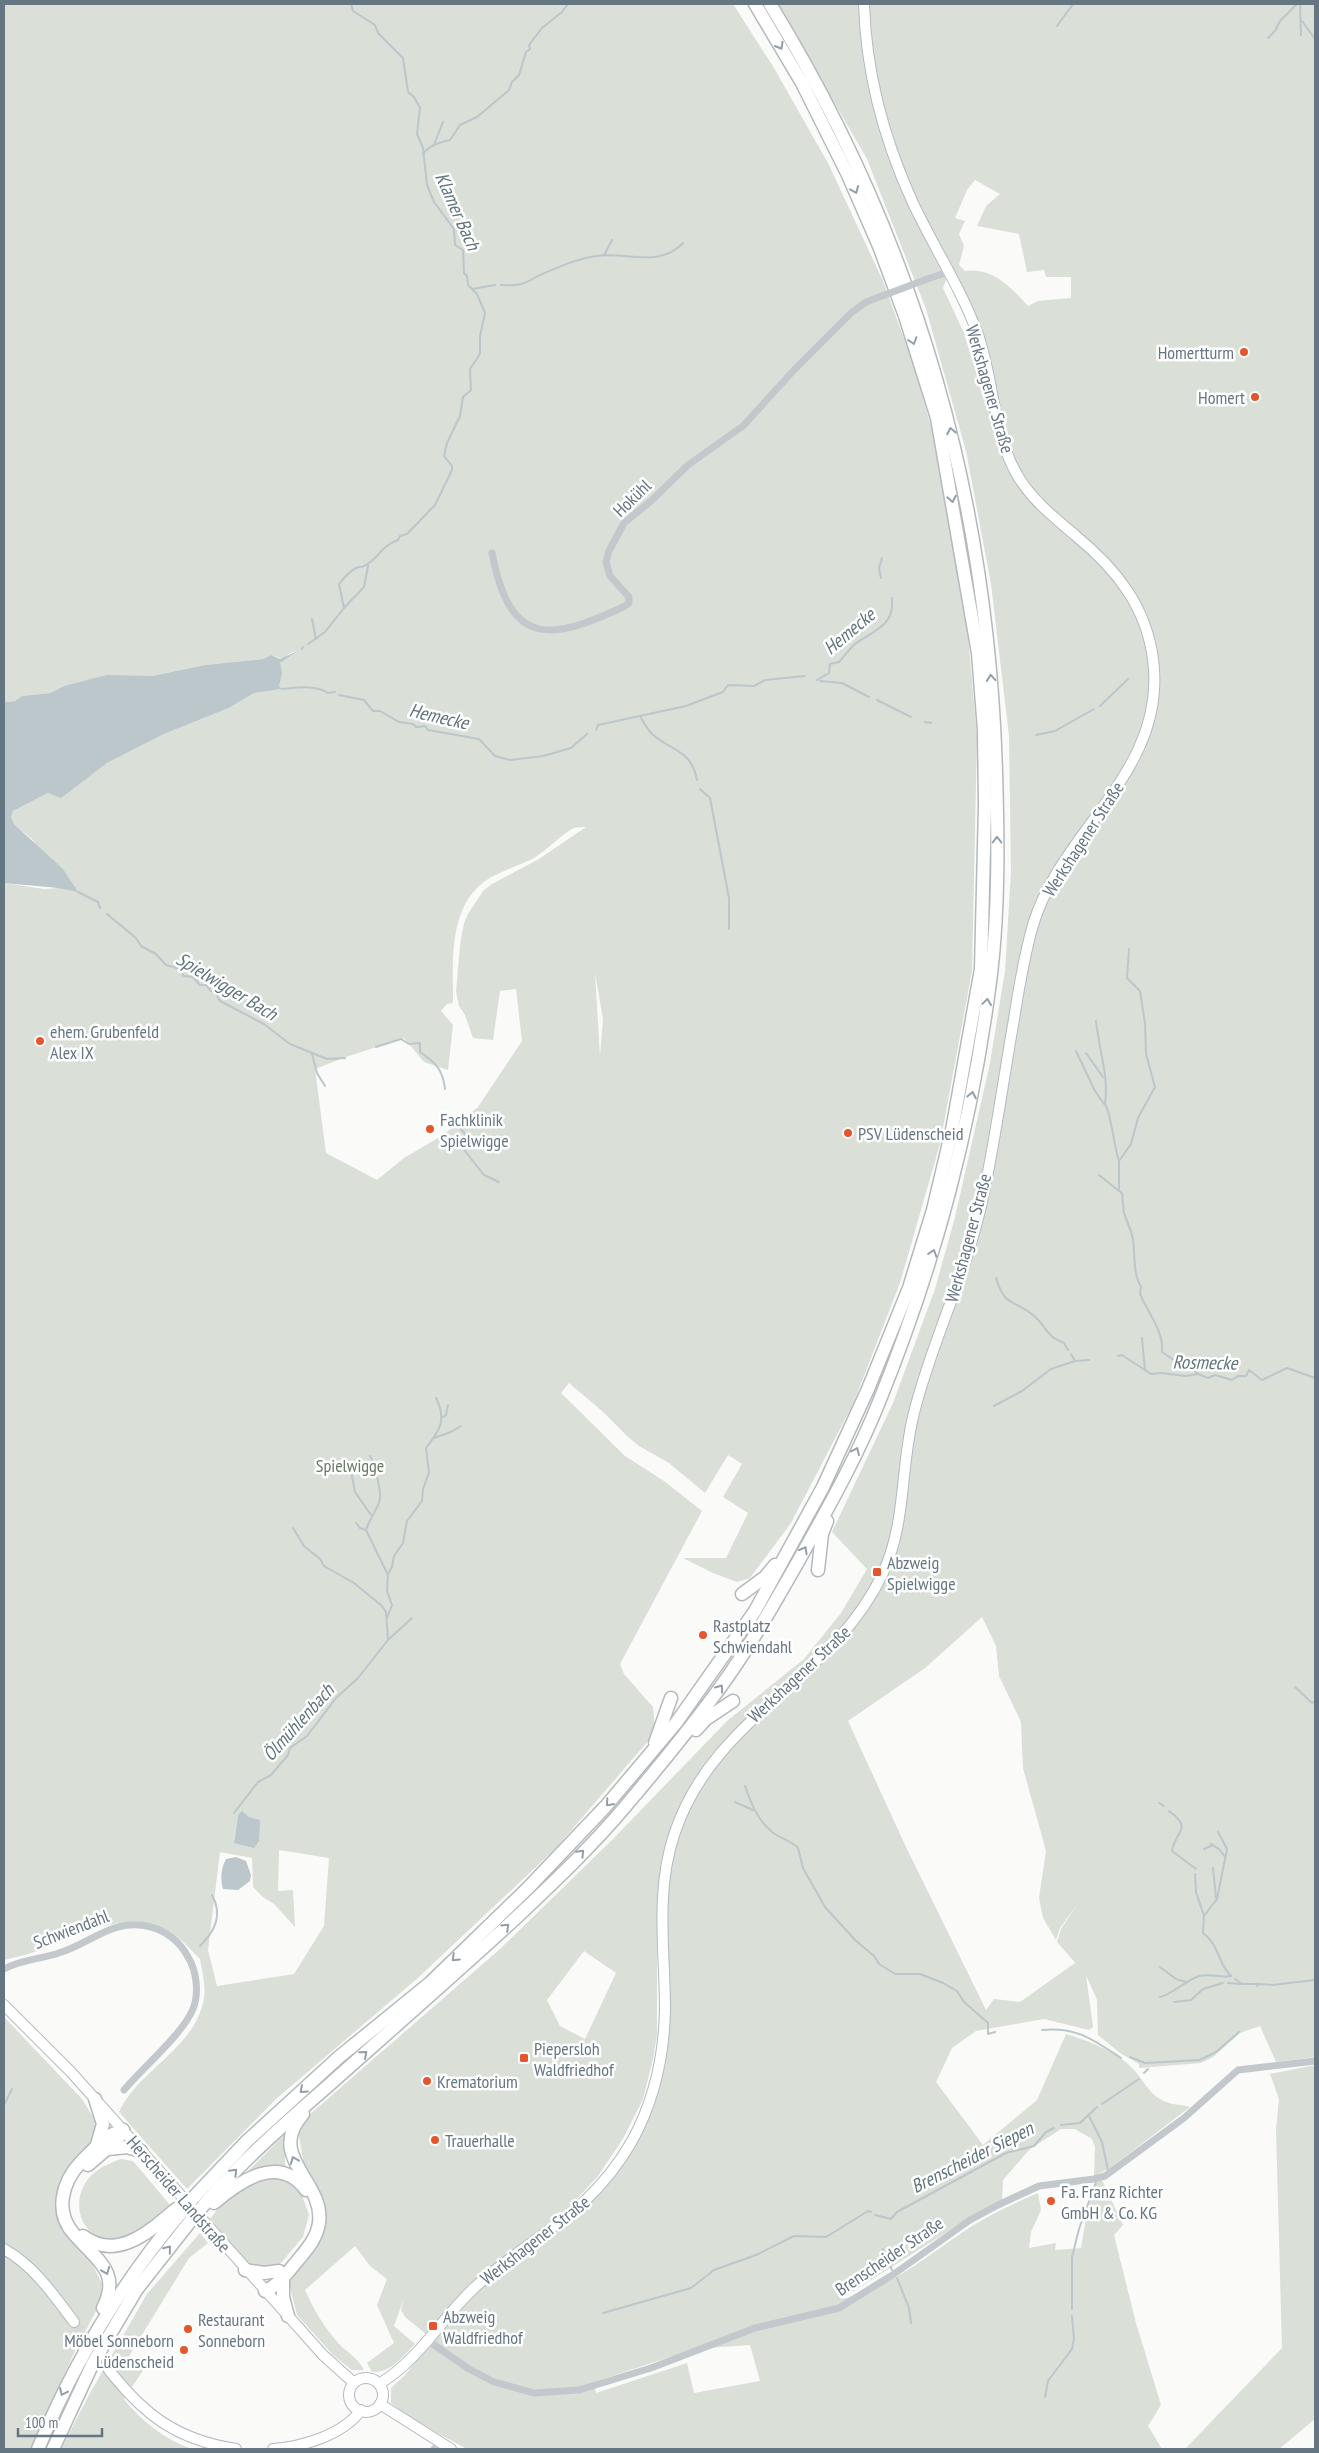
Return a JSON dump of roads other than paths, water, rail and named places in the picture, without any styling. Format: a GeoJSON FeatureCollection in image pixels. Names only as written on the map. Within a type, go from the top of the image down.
{"type":"FeatureCollection","features":[{"type":"Feature","properties":{"kind":"highway"},"geometry":{"type":"LineString","coordinates":[[53,2449],[93,2363],[137,2290],[198,2200],[247,2141],[332,2064],[430,1983],[528,1888],[606,1806],[641,1766],[710,1678],[755,1611],[823,1488],[868,1389],[909,1288],[933,1210],[950,1139],[981,969],[985,806],[984,730],[977,644],[938,418],[895,290],[848,175],[802,83],[755,4]]}},
{"type":"Feature","properties":{"kind":"highway"},"geometry":{"type":"LineString","coordinates":[[85,2348],[127,2280],[187,2216],[198,2200],[458,1972],[547,1888],[618,1815],[721,1686],[766,1617],[836,1495],[877,1407],[918,1299],[946,1213],[965,1130],[980,1051],[992,968],[997,885],[995,725],[978,569],[948,414],[916,310],[890,238],[819,87],[770,4]]}},
{"type":"Feature","properties":{"kind":"highway"},"geometry":{"type":"LineString","coordinates":[[818,1570],[822,1534],[836,1495]]}},
{"type":"Feature","properties":{"kind":"highway"},"geometry":{"type":"LineString","coordinates":[[742,1594],[765,1577],[799,1533]]}},
{"type":"Feature","properties":{"kind":"highway"},"geometry":{"type":"LineString","coordinates":[[641,1766],[656,1740],[671,1698]]}},
{"type":"Feature","properties":{"kind":"highway"},"geometry":{"type":"LineString","coordinates":[[668,1754],[684,1744],[706,1719],[733,1701]]}},
{"type":"Feature","properties":{"kind":"highway"},"geometry":{"type":"LineString","coordinates":[[245,2270],[281,2274],[308,2248],[319,2224],[320,2213],[315,2196],[290,2150],[291,2134],[298,2120],[328,2086]]}},
{"type":"Feature","properties":{"kind":"highway"},"geometry":{"type":"LineString","coordinates":[[95,2099],[103,2124],[101,2147],[79,2173],[69,2191],[69,2215],[74,2226],[84,2237],[107,2246],[128,2243],[187,2216]]}},
{"type":"Feature","properties":{"kind":"highway"},"geometry":{"type":"LineString","coordinates":[[38,2449],[106,2303],[109,2279],[102,2262],[69,2228],[63,2213],[62,2199],[70,2176],[101,2147],[116,2142],[123,2130]]}},
{"type":"Feature","properties":{"kind":"highway"},"geometry":{"type":"LineString","coordinates":[[101,2147],[126,2147],[141,2151]]}},
{"type":"Feature","properties":{"kind":"highway"},"geometry":{"type":"LineString","coordinates":[[198,2200],[257,2175],[282,2174],[297,2181],[304,2188],[312,2201],[314,2222],[304,2244],[281,2274],[274,2287],[265,2291]]}},
{"type":"Feature","properties":{"kind":"highway"},"geometry":{"type":"LineString","coordinates":[[281,2274],[283,2297],[288,2316]]}},
{"type":"Feature","properties":{"kind":"main road","name":"Werkshagener Straße"},"geometry":{"type":"LineString","coordinates":[[379,2384],[405,2366],[471,2292],[565,2220],[588,2199],[615,2167],[638,2130],[651,2096],[663,2045],[665,2015],[662,1896],[673,1836],[683,1811],[714,1758],[746,1723],[840,1639],[868,1602],[888,1562],[900,1521],[912,1419],[981,1207],[1031,932],[1049,886],[1135,760],[1149,721],[1154,694],[1154,669],[1152,649],[1141,612],[1118,576],[1105,561],[1042,507],[1017,474],[998,426],[987,366],[978,335],[949,272],[914,205],[884,126],[868,51],[864,4]]}},
{"type":"Feature","properties":{"kind":"main road","name":"Herscheider Landstraße"},"geometry":{"type":"LineString","coordinates":[[4,2005],[95,2099],[245,2270],[323,2355],[354,2383]]}},
{"type":"Feature","properties":{"kind":"main road"},"geometry":{"type":"LineString","coordinates":[[4,2248],[21,2260],[40,2278],[74,2322]]}},
{"type":"Feature","properties":{"kind":"main road"},"geometry":{"type":"LineString","coordinates":[[109,2370],[138,2405],[174,2431],[203,2442],[236,2449]]}},
{"type":"Feature","properties":{"kind":"main road"},"geometry":{"type":"LineString","coordinates":[[368,2378],[379,2384],[383,2394],[380,2404],[370,2411],[361,2410],[354,2406],[350,2398],[354,2383],[360,2379],[368,2378]]}},
{"type":"Feature","properties":{"kind":"main road"},"geometry":{"type":"LineString","coordinates":[[380,2404],[437,2447],[451,2449]]}},
{"type":"Feature","properties":{"kind":"main road"},"geometry":{"type":"LineString","coordinates":[[273,2449],[288,2448],[315,2440],[335,2431],[353,2419],[361,2410]]}},
{"type":"Feature","properties":{"kind":"street","name":"Hokühl"},"geometry":{"type":"LineString","coordinates":[[492,553],[498,583],[506,604],[515,616],[534,627],[547,631],[566,629],[625,606],[629,603],[629,597],[610,576],[606,562],[609,551],[624,523],[651,501],[688,465],[743,426],[794,370],[851,313],[866,302],[949,272]]}},
{"type":"Feature","properties":{"kind":"street","name":"Schwiendahl"},"geometry":{"type":"LineString","coordinates":[[4,1969],[18,1963],[60,1953],[122,1925],[160,1929],[168,1933],[180,1945],[190,1959],[196,1980],[193,2008],[185,2022],[124,2090]]}},
{"type":"Feature","properties":{"kind":"street","name":"Brenscheider Straße"},"geometry":{"type":"LineString","coordinates":[[428,2340],[469,2369],[513,2389],[546,2393],[579,2390],[595,2386],[668,2362],[755,2328],[839,2308],[894,2274],[970,2220],[998,2205],[1039,2186],[1094,2180],[1105,2176],[1184,2118],[1238,2070],[1315,2061]]}},
{"type":"Feature","properties":{"kind":"waterway","name":"Klamer Bach"},"geometry":{"type":"LineString","coordinates":[[308,644],[325,632],[344,608],[339,584],[354,569],[363,567],[383,549],[398,540],[400,536],[407,534],[435,505],[452,470],[452,466],[444,456],[447,443],[460,416],[463,397],[471,390],[470,369],[480,354],[480,336],[485,313],[477,294],[468,285],[467,276],[464,273],[463,250],[455,245],[454,229],[434,202],[427,185],[423,148],[417,134],[420,108],[414,97],[408,92],[403,58],[378,33],[375,25],[353,11],[351,4]]}},
{"type":"Feature","properties":{"kind":"waterway"},"geometry":{"type":"LineString","coordinates":[[423,154],[435,145],[450,140],[460,125],[477,117],[509,90],[512,82],[519,75],[526,52],[530,49],[529,45],[542,28],[562,12],[568,4]]}},
{"type":"Feature","properties":{"kind":"waterway"},"geometry":{"type":"LineString","coordinates":[[1057,26],[1073,4]]}},
{"type":"Feature","properties":{"kind":"waterway"},"geometry":{"type":"LineString","coordinates":[[1268,38],[1275,31],[1280,21],[1297,4]]}},
{"type":"Feature","properties":{"kind":"waterway"},"geometry":{"type":"LineString","coordinates":[[1300,4],[1301,35]]}},
{"type":"Feature","properties":{"kind":"waterway"},"geometry":{"type":"LineString","coordinates":[[1302,21],[1315,39]]}},
{"type":"Feature","properties":{"kind":"waterway"},"geometry":{"type":"LineString","coordinates":[[434,145],[443,122]]}},
{"type":"Feature","properties":{"kind":"waterway"},"geometry":{"type":"LineString","coordinates":[[604,255],[612,240]]}},
{"type":"Feature","properties":{"kind":"waterway"},"geometry":{"type":"LineString","coordinates":[[501,285],[514,285],[530,281],[581,259],[607,255],[652,257],[673,251],[683,243]]}},
{"type":"Feature","properties":{"kind":"waterway"},"geometry":{"type":"LineString","coordinates":[[472,289],[495,285]]}},
{"type":"Feature","properties":{"kind":"waterway","name":"Hemecke"},"geometry":{"type":"LineString","coordinates":[[881,578],[879,568],[882,558]]}},
{"type":"Feature","properties":{"kind":"waterway"},"geometry":{"type":"LineString","coordinates":[[344,608],[364,587],[368,566]]}},
{"type":"Feature","properties":{"kind":"waterway","name":"Hemecke"},"geometry":{"type":"LineString","coordinates":[[817,680],[829,673],[830,664],[839,662],[855,644],[886,622],[890,616],[892,598]]}},
{"type":"Feature","properties":{"kind":"waterway"},"geometry":{"type":"LineString","coordinates":[[312,619],[316,639]]}},
{"type":"Feature","properties":{"kind":"waterway","name":"Hemecke"},"geometry":{"type":"LineString","coordinates":[[596,730],[598,725],[686,706],[723,692],[728,685],[754,686],[765,680],[805,676]]}},
{"type":"Feature","properties":{"kind":"waterway"},"geometry":{"type":"LineString","coordinates":[[1100,706],[1128,679]]}},
{"type":"Feature","properties":{"kind":"waterway"},"geometry":{"type":"LineString","coordinates":[[820,681],[842,683],[869,697]]}},
{"type":"Feature","properties":{"kind":"waterway","name":"Hemecke"},"geometry":{"type":"LineString","coordinates":[[282,689],[300,687],[317,688],[328,693],[335,692]]}},
{"type":"Feature","properties":{"kind":"waterway","name":"Hemecke"},"geometry":{"type":"LineString","coordinates":[[339,695],[364,700],[373,711],[380,711],[399,722],[413,724],[416,727],[425,726],[428,730],[479,739],[495,756],[510,760],[543,756],[571,748],[587,734]]}},
{"type":"Feature","properties":{"kind":"waterway"},"geometry":{"type":"LineString","coordinates":[[877,700],[911,717]]}},
{"type":"Feature","properties":{"kind":"waterway"},"geometry":{"type":"LineString","coordinates":[[1036,735],[1055,731],[1094,709]]}},
{"type":"Feature","properties":{"kind":"waterway"},"geometry":{"type":"LineString","coordinates":[[641,718],[652,734],[680,752],[690,762],[697,780]]}},
{"type":"Feature","properties":{"kind":"waterway"},"geometry":{"type":"LineString","coordinates":[[925,722],[931,723]]}},
{"type":"Feature","properties":{"kind":"waterway"},"geometry":{"type":"LineString","coordinates":[[700,789],[710,798],[729,898],[729,929]]}},
{"type":"Feature","properties":{"kind":"waterway","name":"Spielwigger Bach"},"geometry":{"type":"LineString","coordinates":[[78,892],[98,902],[100,908]]}},
{"type":"Feature","properties":{"kind":"waterway","name":"Spielwigger Bach"},"geometry":{"type":"LineString","coordinates":[[107,914],[136,938],[141,946],[156,954],[166,965],[177,968],[184,976],[193,977],[200,985],[206,985],[211,991],[215,992],[220,1001],[264,1024],[290,1044],[327,1059],[345,1058]]}},
{"type":"Feature","properties":{"kind":"waterway"},"geometry":{"type":"LineString","coordinates":[[1129,949],[1127,978],[1140,991],[1145,1023],[1146,1054],[1155,1087],[1138,1118],[1131,1144],[1119,1161],[1119,1191],[1122,1193],[1124,1213],[1131,1230],[1134,1245],[1135,1271],[1141,1286],[1140,1294],[1158,1329],[1161,1337],[1162,1352],[1184,1367],[1189,1365],[1198,1374]]}},
{"type":"Feature","properties":{"kind":"waterway"},"geometry":{"type":"LineString","coordinates":[[1096,1021],[1105,1073],[1105,1104],[1119,1161]]}},
{"type":"Feature","properties":{"kind":"waterway","name":"Spielwigger Bach"},"geometry":{"type":"LineString","coordinates":[[376,1047],[401,1039],[409,1044],[420,1043],[420,1052],[438,1067],[445,1089]]}},
{"type":"Feature","properties":{"kind":"waterway"},"geometry":{"type":"LineString","coordinates":[[1076,1051],[1095,1091],[1104,1104]]}},
{"type":"Feature","properties":{"kind":"waterway"},"geometry":{"type":"LineString","coordinates":[[1086,1053],[1103,1077]]}},
{"type":"Feature","properties":{"kind":"waterway"},"geometry":{"type":"LineString","coordinates":[[312,1054],[317,1073],[325,1086]]}},
{"type":"Feature","properties":{"kind":"waterway","name":"Spielwigger Bach"},"geometry":{"type":"LineString","coordinates":[[457,1124],[465,1134],[461,1146],[484,1175],[499,1182]]}},
{"type":"Feature","properties":{"kind":"waterway"},"geometry":{"type":"LineString","coordinates":[[1099,1175],[1119,1191]]}},
{"type":"Feature","properties":{"kind":"waterway","name":"Rosmecke"},"geometry":{"type":"LineString","coordinates":[[996,1278],[999,1288],[1007,1299],[1038,1319],[1049,1334],[1064,1343],[1068,1350]]}},
{"type":"Feature","properties":{"kind":"waterway"},"geometry":{"type":"LineString","coordinates":[[1142,1338],[1145,1370]]}},
{"type":"Feature","properties":{"kind":"waterway","name":"Rosmecke"},"geometry":{"type":"LineString","coordinates":[[1071,1354],[1075,1361],[1089,1360]]}},
{"type":"Feature","properties":{"kind":"waterway","name":"Rosmecke"},"geometry":{"type":"LineString","coordinates":[[1118,1356],[1122,1355],[1151,1374],[1161,1373],[1186,1376],[1198,1374],[1208,1378],[1215,1375],[1232,1380],[1238,1376],[1246,1376],[1249,1370],[1262,1380],[1287,1368],[1315,1378]]}},
{"type":"Feature","properties":{"kind":"waterway"},"geometry":{"type":"LineString","coordinates":[[994,1406],[1022,1391],[1051,1369],[1075,1361]]}},
{"type":"Feature","properties":{"kind":"waterway"},"geometry":{"type":"LineString","coordinates":[[387,1618],[392,1605],[387,1591],[388,1574],[392,1567],[394,1556],[403,1543],[407,1521],[422,1501],[423,1489],[429,1473],[426,1448],[435,1436],[440,1424],[441,1413],[436,1398]]}},
{"type":"Feature","properties":{"kind":"waterway"},"geometry":{"type":"LineString","coordinates":[[443,1417],[446,1415],[448,1405]]}},
{"type":"Feature","properties":{"kind":"waterway"},"geometry":{"type":"LineString","coordinates":[[434,1438],[461,1426]]}},
{"type":"Feature","properties":{"kind":"waterway"},"geometry":{"type":"LineString","coordinates":[[370,1456],[377,1476],[380,1498],[366,1530],[387,1573]]}},
{"type":"Feature","properties":{"kind":"waterway"},"geometry":{"type":"LineString","coordinates":[[351,1471],[355,1492],[371,1515]]}},
{"type":"Feature","properties":{"kind":"waterway"},"geometry":{"type":"LineString","coordinates":[[356,1523],[360,1528],[366,1530]]}},
{"type":"Feature","properties":{"kind":"waterway","name":"Ölmühlenbach"},"geometry":{"type":"LineString","coordinates":[[234,1813],[258,1782],[271,1775],[288,1755],[290,1748],[307,1736],[336,1698],[358,1678],[388,1640],[386,1612],[382,1606],[354,1583],[324,1566],[320,1559],[304,1546],[293,1528]]}},
{"type":"Feature","properties":{"kind":"waterway"},"geometry":{"type":"LineString","coordinates":[[388,1640],[412,1618]]}},
{"type":"Feature","properties":{"kind":"waterway"},"geometry":{"type":"LineString","coordinates":[[1295,1687],[1312,1703],[1315,1701]]}},
{"type":"Feature","properties":{"kind":"waterway"},"geometry":{"type":"LineString","coordinates":[[745,1786],[755,1810],[766,1826],[798,1848],[803,1868],[825,1907],[855,1940],[874,1956],[879,1964],[895,1974],[920,1974],[957,1991],[964,2002],[988,2023],[988,2034],[995,2032]]}},
{"type":"Feature","properties":{"kind":"waterway"},"geometry":{"type":"LineString","coordinates":[[735,1802],[753,1810]]}},
{"type":"Feature","properties":{"kind":"waterway","name":"Brenscheider Siepen"},"geometry":{"type":"LineString","coordinates":[[1159,1803],[1164,1806]]}},
{"type":"Feature","properties":{"kind":"waterway","name":"Brenscheider Siepen"},"geometry":{"type":"LineString","coordinates":[[1169,1811],[1182,1826],[1172,1851],[1196,1869]]}},
{"type":"Feature","properties":{"kind":"waterway"},"geometry":{"type":"LineString","coordinates":[[1204,1916],[1217,1899],[1227,1849],[1218,1832]]}},
{"type":"Feature","properties":{"kind":"waterway"},"geometry":{"type":"LineString","coordinates":[[1211,1844],[1220,1850],[1225,1857]]}},
{"type":"Feature","properties":{"kind":"waterway"},"geometry":{"type":"LineString","coordinates":[[1204,1849],[1213,1845]]}},
{"type":"Feature","properties":{"kind":"waterway"},"geometry":{"type":"LineString","coordinates":[[1213,1868],[1216,1898]]}},
{"type":"Feature","properties":{"kind":"waterway","name":"Brenscheider Siepen"},"geometry":{"type":"LineString","coordinates":[[1195,1874],[1196,1892],[1204,1916],[1203,1933],[1212,1943],[1223,1966],[1231,1976]]}},
{"type":"Feature","properties":{"kind":"waterway","name":"Ölmühlenbach"},"geometry":{"type":"LineString","coordinates":[[200,1946],[210,1935],[216,1922],[217,1909],[212,1895]]}},
{"type":"Feature","properties":{"kind":"waterway"},"geometry":{"type":"LineString","coordinates":[[1160,1967],[1176,1979],[1186,1982]]}},
{"type":"Feature","properties":{"kind":"waterway"},"geometry":{"type":"LineString","coordinates":[[1160,1997],[1199,1976],[1231,1976]]}},
{"type":"Feature","properties":{"kind":"waterway"},"geometry":{"type":"LineString","coordinates":[[1235,1979],[1242,1984],[1258,1984]]}},
{"type":"Feature","properties":{"kind":"waterway","name":"Brenscheider Siepen"},"geometry":{"type":"LineString","coordinates":[[1257,1986],[1259,1984],[1272,1985],[1315,1980]]}},
{"type":"Feature","properties":{"kind":"waterway"},"geometry":{"type":"LineString","coordinates":[[1174,2002],[1191,2000],[1203,1989],[1223,1983]]}},
{"type":"Feature","properties":{"kind":"waterway"},"geometry":{"type":"LineString","coordinates":[[1228,1983],[1240,1984]]}},
{"type":"Feature","properties":{"kind":"waterway"},"geometry":{"type":"LineString","coordinates":[[1042,2030],[1065,2030],[1084,2036],[1121,2058]]}},
{"type":"Feature","properties":{"kind":"waterway","name":"Brenscheider Siepen"},"geometry":{"type":"LineString","coordinates":[[1130,2057],[1145,2063],[1200,2060],[1216,2052],[1239,2032]]}},
{"type":"Feature","properties":{"kind":"waterway","name":"Brenscheider Siepen"},"geometry":{"type":"LineString","coordinates":[[1144,2073],[1148,2069]]}},
{"type":"Feature","properties":{"kind":"waterway","name":"Brenscheider Siepen"},"geometry":{"type":"LineString","coordinates":[[1102,2104],[1139,2079]]}},
{"type":"Feature","properties":{"kind":"waterway","name":"Ölmühlenbach"},"geometry":{"type":"LineString","coordinates":[[4,2105],[12,2089]]}},
{"type":"Feature","properties":{"kind":"waterway","name":"Brenscheider Siepen"},"geometry":{"type":"LineString","coordinates":[[1061,2125],[1080,2123],[1097,2107]]}},
{"type":"Feature","properties":{"kind":"waterway"},"geometry":{"type":"LineString","coordinates":[[1089,2116],[1102,2142],[1108,2170]]}},
{"type":"Feature","properties":{"kind":"waterway","name":"Brenscheider Siepen"},"geometry":{"type":"LineString","coordinates":[[875,2215],[891,2219],[897,2212],[1006,2153],[1034,2146],[1046,2132],[1054,2128]]}},
{"type":"Feature","properties":{"kind":"waterway"},"geometry":{"type":"LineString","coordinates":[[1072,2309],[1072,2257],[1079,2229],[1096,2182]]}},
{"type":"Feature","properties":{"kind":"waterway","name":"Brenscheider Siepen"},"geometry":{"type":"LineString","coordinates":[[603,2313],[691,2288],[714,2270],[756,2255],[794,2236],[826,2237],[868,2211],[871,2212]]}},
{"type":"Feature","properties":{"kind":"waterway"},"geometry":{"type":"LineString","coordinates":[[883,2249],[892,2270]]}},
{"type":"Feature","properties":{"kind":"waterway"},"geometry":{"type":"LineString","coordinates":[[897,2278],[909,2308],[911,2323]]}},
{"type":"Feature","properties":{"kind":"waterway"},"geometry":{"type":"LineString","coordinates":[[1045,2397],[1048,2381],[1072,2349],[1074,2339],[1072,2316]]}},
{"type":"Feature","properties":{"kind":"tunnel"},"geometry":{"type":"LineString","coordinates":[[74,2322],[109,2370]]}},
{"type":"Feature","properties":{"kind":"place","name":"Homertturm"},"geometry":{"type":"Point","coordinates":[1244,352]}},
{"type":"Feature","properties":{"kind":"place","name":"Homert"},"geometry":{"type":"Point","coordinates":[1255,397]}},
{"type":"Feature","properties":{"kind":"place","name":"ehem. Grubenfeld Alex IX"},"geometry":{"type":"Point","coordinates":[40,1041]}},
{"type":"Feature","properties":{"kind":"place","name":"Fachklinik Spielwigge"},"geometry":{"type":"Point","coordinates":[430,1129]}},
{"type":"Feature","properties":{"kind":"place","name":"PSV Lüdenscheid"},"geometry":{"type":"Point","coordinates":[848,1133]}},
{"type":"Feature","properties":{"kind":"place","name":"Abzweig Spielwigge"},"geometry":{"type":"Point","coordinates":[877,1572]}},
{"type":"Feature","properties":{"kind":"place","name":"Rastplatz Schwiendahl"},"geometry":{"type":"Point","coordinates":[703,1635]}},
{"type":"Feature","properties":{"kind":"place","name":"Piepersloh Waldfriedhof"},"geometry":{"type":"Point","coordinates":[524,2058]}},
{"type":"Feature","properties":{"kind":"place","name":"Krematorium"},"geometry":{"type":"Point","coordinates":[427,2081]}},
{"type":"Feature","properties":{"kind":"place","name":"Trauerhalle"},"geometry":{"type":"Point","coordinates":[435,2140]}},
{"type":"Feature","properties":{"kind":"place","name":"Fa. Franz Richter GmbH & Co. KG"},"geometry":{"type":"Point","coordinates":[1051,2201]}},
{"type":"Feature","properties":{"kind":"place","name":"Abzweig Waldfriedhof"},"geometry":{"type":"Point","coordinates":[433,2326]}},
{"type":"Feature","properties":{"kind":"place","name":"Restaurant Sonneborn"},"geometry":{"type":"Point","coordinates":[188,2329]}},
{"type":"Feature","properties":{"kind":"place","name":"Möbel Sonneborn Lüdenscheid"},"geometry":{"type":"Point","coordinates":[184,2350]}},
{"type":"Feature","properties":{"kind":"park label","name":"Spielwigge"},"geometry":{"type":"Point","coordinates":[350,1465]}}]}
